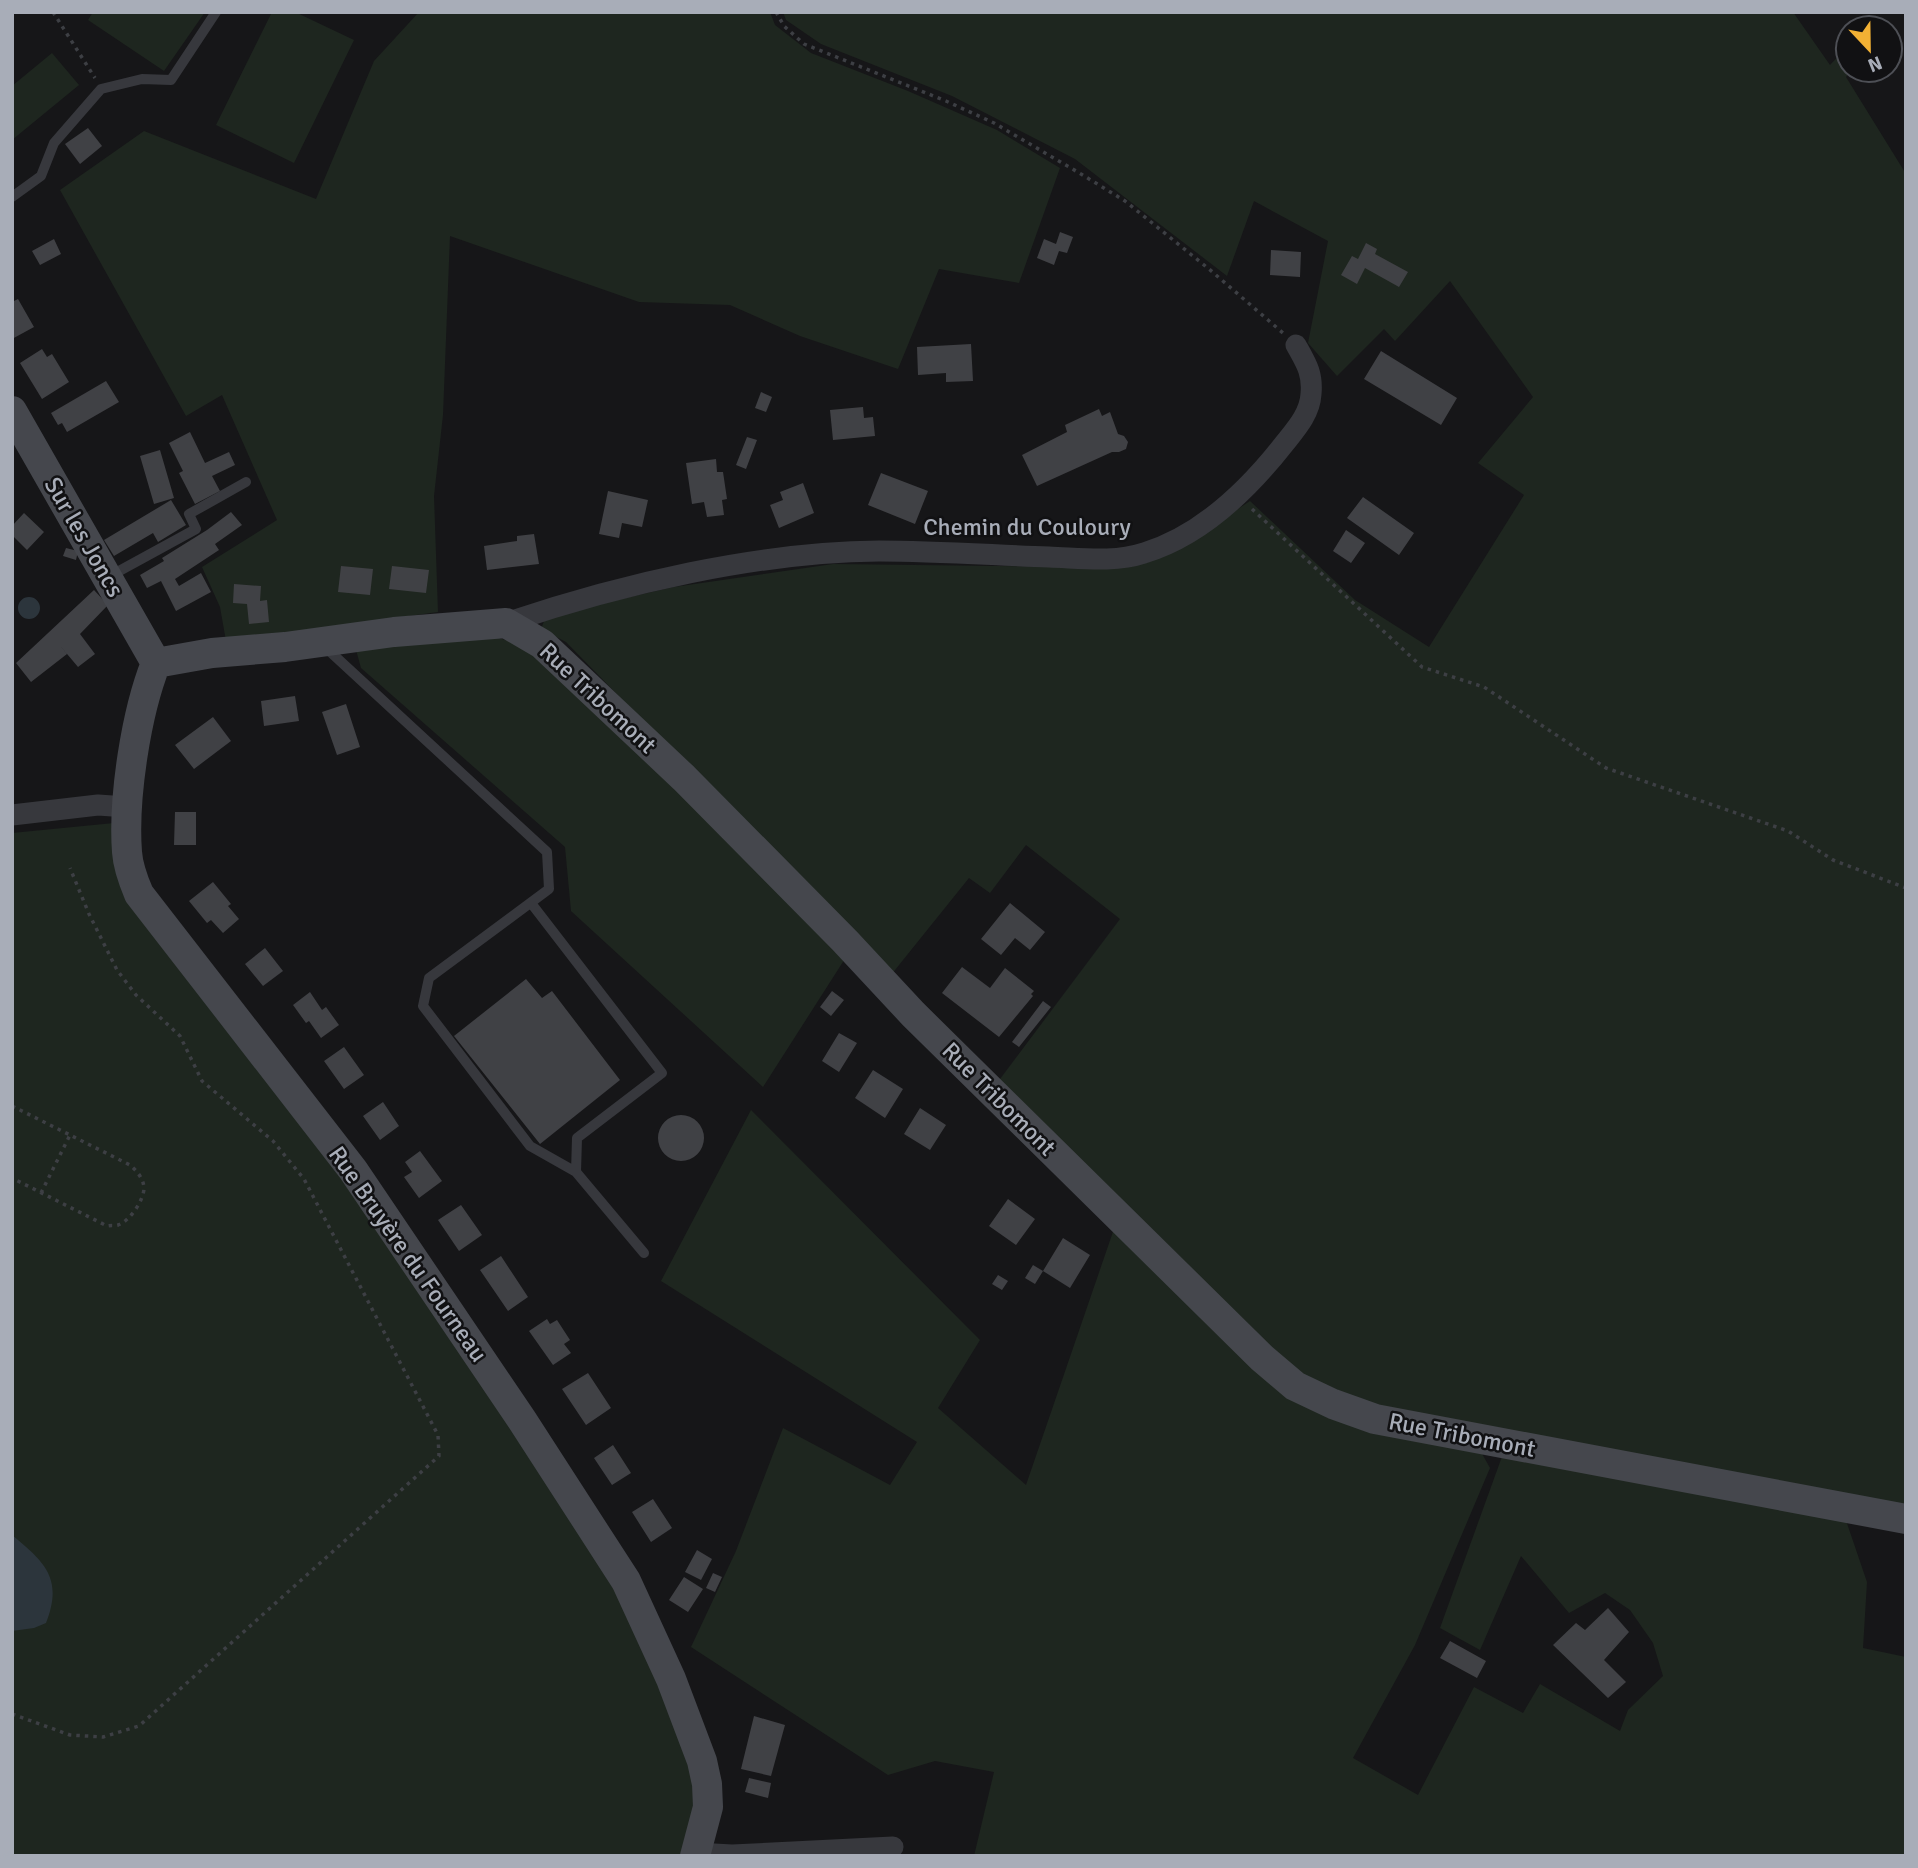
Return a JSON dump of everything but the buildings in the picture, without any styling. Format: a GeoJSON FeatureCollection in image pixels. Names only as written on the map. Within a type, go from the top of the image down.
{"type":"FeatureCollection","features":[{"type":"Feature","properties":{"kind":"street","name":"Chemin du Couloury"},"geometry":{"type":"LineString","coordinates":[[506,622],[638,584],[715,569],[814,555],[878,551],[1124,558],[1164,546],[1180,538],[1239,494],[1274,457],[1301,422],[1311,397],[1311,372],[1296,345]]}},
{"type":"Feature","properties":{"kind":"street","name":"Sur les Joncs"},"geometry":{"type":"LineString","coordinates":[[12,411],[156,663]]}},
{"type":"Feature","properties":{"kind":"street"},"geometry":{"type":"LineString","coordinates":[[156,663],[212,653],[506,622]]}},
{"type":"Feature","properties":{"kind":"street","name":"Rue Tribomont"},"geometry":{"type":"LineString","coordinates":[[506,622],[542,644],[684,778],[913,1014],[1220,1318],[1296,1386],[1333,1404],[1375,1419],[1906,1519]]}},
{"type":"Feature","properties":{"kind":"street","name":"Rue Bruyère du Fourneau"},"geometry":{"type":"LineString","coordinates":[[156,663],[144,692],[128,807],[127,852],[139,894],[353,1170],[522,1419],[626,1581],[671,1679],[708,1784],[708,1807],[696,1854]]}},
{"type":"Feature","properties":{"kind":"street"},"geometry":{"type":"LineString","coordinates":[[12,815],[99,805],[128,807]]}},
{"type":"Feature","properties":{"kind":"street"},"geometry":{"type":"LineString","coordinates":[[696,1854],[892,1847]]}},
{"type":"Feature","properties":{"kind":"lane"},"geometry":{"type":"LineString","coordinates":[[12,197],[41,176],[54,143],[101,89],[142,79],[171,80],[216,12]]}},
{"type":"Feature","properties":{"kind":"lane"},"geometry":{"type":"LineString","coordinates":[[107,578],[196,529],[190,514],[246,482]]}},
{"type":"Feature","properties":{"kind":"lane"},"geometry":{"type":"LineString","coordinates":[[319,642],[547,852],[549,889],[429,978],[423,1006],[530,1146],[576,1172],[644,1253]]}},
{"type":"Feature","properties":{"kind":"lane"},"geometry":{"type":"LineString","coordinates":[[531,903],[662,1073],[577,1138],[576,1172]]}},
{"type":"Feature","properties":{"kind":"path"},"geometry":{"type":"LineString","coordinates":[[52,12],[101,89]]}},
{"type":"Feature","properties":{"kind":"path"},"geometry":{"type":"LineString","coordinates":[[776,12],[784,26],[804,44],[994,123],[1125,201],[1199,260],[1296,345]]}},
{"type":"Feature","properties":{"kind":"path"},"geometry":{"type":"LineString","coordinates":[[1239,494],[1246,504],[1422,667],[1484,687],[1606,768],[1788,831],[1833,860],[1906,888]]}},
{"type":"Feature","properties":{"kind":"path"},"geometry":{"type":"LineString","coordinates":[[12,1714],[70,1735],[103,1737],[139,1726],[439,1456],[438,1435],[304,1179],[273,1141],[202,1081],[180,1036],[136,995],[117,970],[70,868]]}},
{"type":"Feature","properties":{"kind":"path"},"geometry":{"type":"LineString","coordinates":[[12,1106],[130,1165],[139,1174],[144,1188],[128,1219],[118,1225],[107,1226],[12,1178]]}},
{"type":"Feature","properties":{"kind":"path"},"geometry":{"type":"LineString","coordinates":[[41,1193],[70,1135]]}},
{"type":"Feature","properties":{"kind":"shaded area"},"geometry":{"type":"Polygon","coordinates":[[[93,12],[205,12],[164,71],[88,20],[93,12]]]}},
{"type":"Feature","properties":{"kind":"shaded area"},"geometry":{"type":"Polygon","coordinates":[[[272,12],[295,12],[354,40],[294,163],[216,125],[272,12]]]}},
{"type":"Feature","properties":{"kind":"shaded area"},"geometry":{"type":"Polygon","coordinates":[[[419,12],[770,12],[775,25],[811,53],[997,130],[1060,168],[1019,283],[939,269],[898,369],[800,336],[730,305],[639,302],[450,236],[443,415],[434,496],[438,612],[226,641],[220,607],[202,567],[277,520],[222,395],[186,416],[60,190],[144,131],[316,199],[374,61],[419,12]]]}},
{"type":"Feature","properties":{"kind":"shaded area"},"geometry":{"type":"Polygon","coordinates":[[[783,12],[1793,12],[1830,65],[1834,61],[1834,84],[1850,84],[1906,174],[1906,1507],[1837,1494],[1867,1582],[1863,1648],[1906,1657],[1906,1856],[974,1856],[994,1772],[935,1761],[888,1775],[691,1647],[736,1551],[783,1428],[890,1485],[917,1442],[661,1281],[751,1110],[980,1340],[938,1408],[1026,1485],[1116,1223],[1269,1381],[1480,1450],[1490,1468],[1415,1645],[1353,1758],[1418,1795],[1474,1687],[1523,1713],[1540,1684],[1620,1731],[1628,1710],[1663,1676],[1653,1643],[1630,1610],[1605,1593],[1569,1613],[1521,1556],[1480,1650],[1440,1628],[1504,1451],[1365,1410],[1286,1367],[997,1083],[1120,919],[1026,845],[990,893],[969,878],[891,975],[566,642],[541,629],[546,616],[674,587],[833,564],[1082,567],[1209,528],[1250,501],[1355,600],[1429,647],[1524,495],[1478,463],[1533,397],[1450,281],[1395,341],[1384,329],[1337,376],[1308,343],[1328,241],[1254,201],[1227,276],[1075,159],[952,96],[821,44],[786,20],[783,12]]]}},
{"type":"Feature","properties":{"kind":"shaded area"},"geometry":{"type":"Polygon","coordinates":[[[52,53],[79,85],[12,140],[12,86],[52,53]]]}},
{"type":"Feature","properties":{"kind":"shaded area"},"geometry":{"type":"Polygon","coordinates":[[[25,597],[33,597],[40,604],[40,612],[33,619],[25,619],[18,612],[18,604],[25,597]]]}},
{"type":"Feature","properties":{"kind":"shaded area"},"geometry":{"type":"Polygon","coordinates":[[[477,632],[537,649],[848,954],[763,1087],[571,911],[565,847],[361,668],[355,646],[477,632]]]}},
{"type":"Feature","properties":{"kind":"shaded area"},"geometry":{"type":"Polygon","coordinates":[[[114,823],[120,874],[383,1233],[627,1607],[687,1752],[696,1804],[685,1856],[12,1856],[12,833],[114,823]]]}},
{"type":"Feature","properties":{"kind":"shaded area"},"geometry":{"type":"Polygon","coordinates":[[[12,1535],[42,1564],[52,1583],[53,1595],[46,1623],[34,1628],[12,1631],[12,1535]]]}}]}
